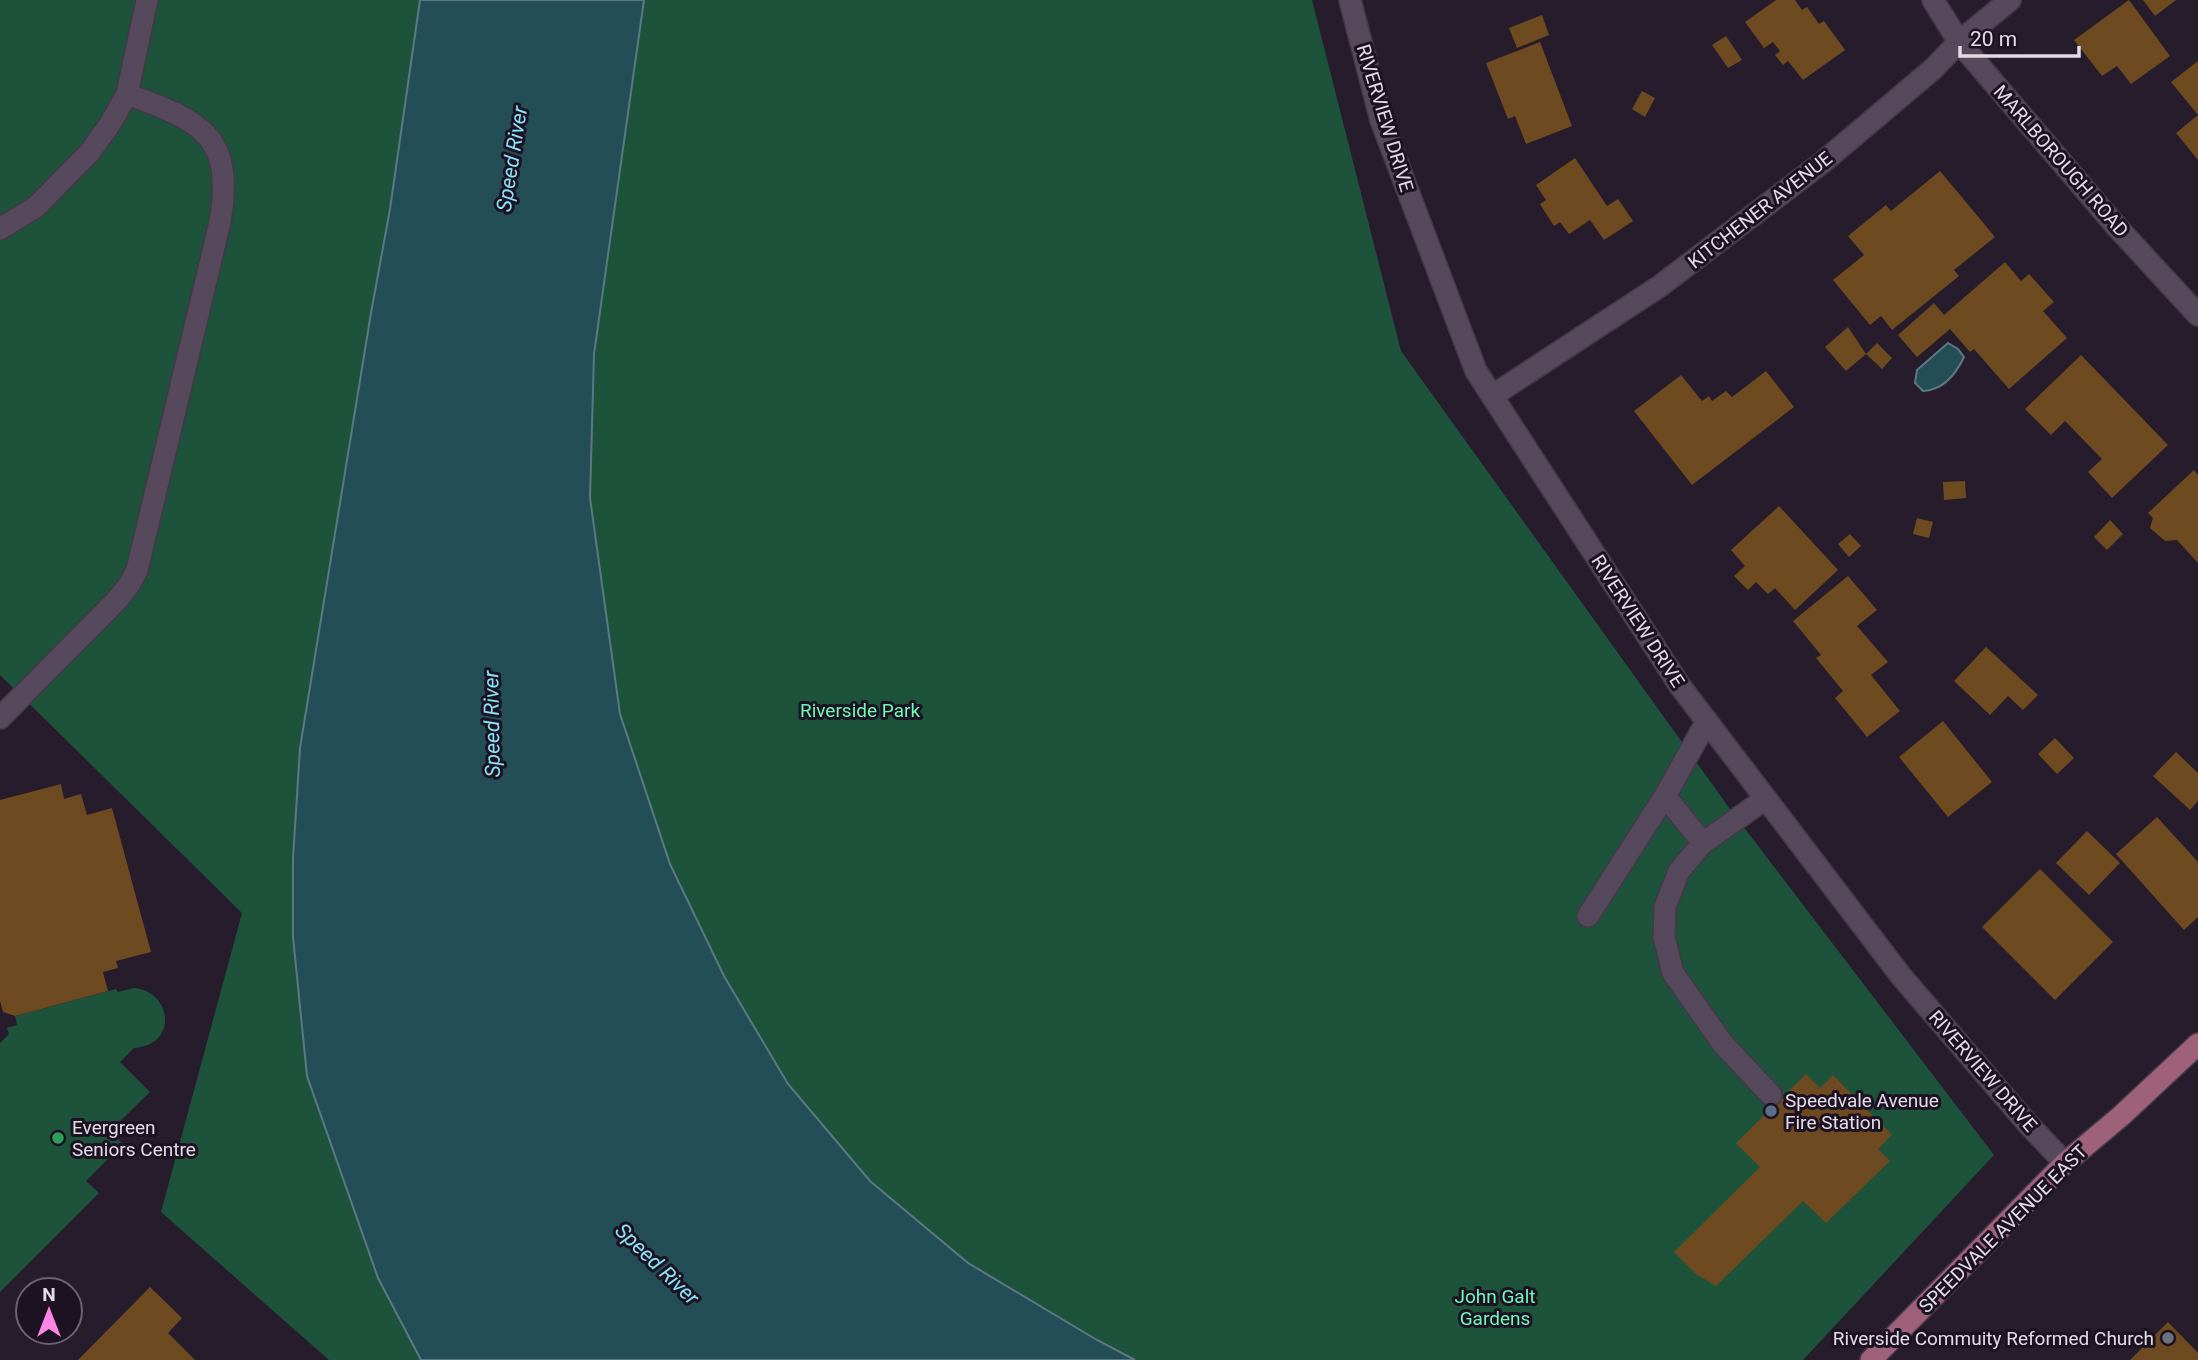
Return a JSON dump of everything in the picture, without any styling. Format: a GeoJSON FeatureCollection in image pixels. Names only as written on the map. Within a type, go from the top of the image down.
{"type":"FeatureCollection","features":[{"type":"Feature","properties":{"kind":"main road","name":"SPEEDVALE AVENUE EAST"},"geometry":{"type":"LineString","coordinates":[[1871,1360],[2065,1163],[2121,1116],[2198,1044]]}},
{"type":"Feature","properties":{"kind":"street"},"geometry":{"type":"LineString","coordinates":[[0,229],[37,206],[90,152],[110,124],[127,94],[147,0]]}},
{"type":"Feature","properties":{"kind":"street","name":"RIVERVIEW DRIVE"},"geometry":{"type":"LineString","coordinates":[[1350,0],[1381,120],[1476,371],[1680,686],[1901,976],[2026,1123],[2065,1163]]}},
{"type":"Feature","properties":{"kind":"street","name":"MARLBOROUGH ROAD"},"geometry":{"type":"LineString","coordinates":[[1933,0],[1959,42],[2116,226],[2198,315]]}},
{"type":"Feature","properties":{"kind":"street","name":"KITCHENER AVENUE"},"geometry":{"type":"LineString","coordinates":[[1492,396],[1660,286],[1823,162],[2010,0]]}},
{"type":"Feature","properties":{"kind":"street"},"geometry":{"type":"LineString","coordinates":[[0,718],[117,600],[137,570],[220,222],[225,197],[224,174],[220,156],[210,139],[198,126],[173,111],[127,94]]}},
{"type":"Feature","properties":{"kind":"street"},"geometry":{"type":"LineString","coordinates":[[1588,916],[1665,796],[1707,721]]}},
{"type":"Feature","properties":{"kind":"street"},"geometry":{"type":"LineString","coordinates":[[1665,796],[1703,843]]}},
{"type":"Feature","properties":{"kind":"street"},"geometry":{"type":"LineString","coordinates":[[1765,799],[1703,843],[1679,871],[1665,907],[1664,937],[1673,973],[1723,1044],[1771,1095]]}},
{"type":"Feature","properties":{"kind":"green space","name":"Riverside Park"},"geometry":{"type":"Polygon","coordinates":[[[0,0],[1312,0],[1401,351],[1730,809],[1994,1155],[1803,1360],[329,1360],[161,1212],[242,913],[0,675],[0,0]]]}},
{"type":"Feature","properties":{"kind":"green space","name":"Evergreen Seniors Centre"},"geometry":{"type":"Polygon","coordinates":[[[134,988],[147,992],[157,999],[163,1008],[164,1029],[158,1038],[148,1045],[134,1048],[120,1062],[150,1092],[110,1131],[123,1144],[86,1181],[99,1193],[0,1292],[0,1043],[9,1034],[7,1028],[17,1025],[15,1016],[116,989],[118,992],[134,988]]]}},
{"type":"Feature","properties":{"kind":"water","name":"Speed River"},"geometry":{"type":"Polygon","coordinates":[[[420,0],[644,0],[594,354],[590,498],[620,714],[670,864],[724,976],[788,1084],[870,1181],[968,1263],[1135,1360],[421,1360],[378,1278],[307,1076],[293,937],[293,859],[300,748],[390,209],[420,0]]]}},
{"type":"Feature","properties":{"kind":"water"},"geometry":{"type":"Polygon","coordinates":[[[1948,343],[1964,357],[1961,363],[1943,384],[1923,391],[1915,383],[1917,370],[1948,343]]]}},
{"type":"Feature","properties":{"kind":"building"},"geometry":{"type":"Polygon","coordinates":[[[1776,0],[1795,0],[1802,10],[1807,7],[1819,24],[1824,21],[1845,50],[1803,80],[1788,61],[1783,65],[1775,55],[1780,51],[1773,42],[1764,48],[1745,22],[1776,0]]]}},
{"type":"Feature","properties":{"kind":"building"},"geometry":{"type":"Polygon","coordinates":[[[2129,0],[2170,56],[2131,84],[2117,66],[2102,76],[2074,40],[2129,0]]]}},
{"type":"Feature","properties":{"kind":"building"},"geometry":{"type":"Polygon","coordinates":[[[2143,0],[2176,0],[2155,16],[2143,0]]]}},
{"type":"Feature","properties":{"kind":"building"},"geometry":{"type":"Polygon","coordinates":[[[1542,15],[1549,35],[1517,48],[1509,28],[1542,15]]]}},
{"type":"Feature","properties":{"kind":"building"},"geometry":{"type":"Polygon","coordinates":[[[1726,36],[1742,60],[1728,68],[1712,45],[1726,36]]]}},
{"type":"Feature","properties":{"kind":"building"},"geometry":{"type":"Polygon","coordinates":[[[1540,42],[1572,126],[1526,144],[1515,116],[1508,119],[1486,63],[1540,42]]]}},
{"type":"Feature","properties":{"kind":"building"},"geometry":{"type":"Polygon","coordinates":[[[2198,61],[2198,115],[2171,82],[2198,61]]]}},
{"type":"Feature","properties":{"kind":"building"},"geometry":{"type":"Polygon","coordinates":[[[1642,91],[1655,98],[1645,117],[1632,109],[1642,91]]]}},
{"type":"Feature","properties":{"kind":"building"},"geometry":{"type":"Polygon","coordinates":[[[2198,115],[2198,160],[2176,133],[2198,115]]]}},
{"type":"Feature","properties":{"kind":"building"},"geometry":{"type":"Polygon","coordinates":[[[1575,158],[1607,206],[1618,199],[1633,221],[1604,240],[1590,220],[1569,234],[1560,222],[1554,226],[1540,204],[1546,200],[1536,185],[1575,158]]]}},
{"type":"Feature","properties":{"kind":"building"},"geometry":{"type":"Polygon","coordinates":[[[1940,171],[1995,237],[1954,270],[1959,276],[1892,330],[1881,316],[1870,325],[1833,280],[1864,255],[1848,236],[1886,205],[1891,211],[1940,171]]]}},
{"type":"Feature","properties":{"kind":"building"},"geometry":{"type":"Polygon","coordinates":[[[2005,262],[2021,281],[2029,274],[2054,302],[2043,311],[2067,338],[2009,389],[1974,349],[1970,352],[1950,329],[1917,357],[1898,335],[1934,303],[1944,315],[2005,262]]]}},
{"type":"Feature","properties":{"kind":"building"},"geometry":{"type":"Polygon","coordinates":[[[1848,327],[1866,354],[1846,371],[1825,347],[1848,327]]]}},
{"type":"Feature","properties":{"kind":"building"},"geometry":{"type":"Polygon","coordinates":[[[1877,343],[1892,358],[1882,369],[1866,354],[1877,343]]]}},
{"type":"Feature","properties":{"kind":"building"},"geometry":{"type":"Polygon","coordinates":[[[2081,355],[2168,445],[2112,498],[2088,472],[2102,459],[2065,421],[2051,435],[2025,409],[2081,355]]]}},
{"type":"Feature","properties":{"kind":"building"},"geometry":{"type":"Polygon","coordinates":[[[1766,371],[1794,407],[1692,485],[1634,411],[1681,375],[1702,401],[1709,396],[1712,401],[1726,391],[1732,397],[1766,371]]]}},
{"type":"Feature","properties":{"kind":"building"},"geometry":{"type":"Polygon","coordinates":[[[2194,470],[2198,475],[2198,563],[2177,540],[2165,541],[2150,528],[2153,518],[2148,513],[2194,470]]]}},
{"type":"Feature","properties":{"kind":"building"},"geometry":{"type":"Polygon","coordinates":[[[1965,481],[1966,498],[1944,500],[1943,482],[1965,481]]]}},
{"type":"Feature","properties":{"kind":"building"},"geometry":{"type":"Polygon","coordinates":[[[1779,506],[1838,570],[1795,610],[1775,588],[1768,594],[1756,582],[1748,590],[1734,576],[1745,566],[1731,550],[1779,506]]]}},
{"type":"Feature","properties":{"kind":"building"},"geometry":{"type":"Polygon","coordinates":[[[1917,518],[1933,522],[1929,538],[1913,534],[1917,518]]]}},
{"type":"Feature","properties":{"kind":"building"},"geometry":{"type":"Polygon","coordinates":[[[2110,520],[2123,534],[2107,550],[2094,537],[2110,520]]]}},
{"type":"Feature","properties":{"kind":"building"},"geometry":{"type":"Polygon","coordinates":[[[1850,534],[1861,546],[1849,557],[1838,544],[1850,534]]]}},
{"type":"Feature","properties":{"kind":"building"},"geometry":{"type":"Polygon","coordinates":[[[1848,576],[1877,610],[1857,626],[1888,662],[1871,675],[1900,711],[1867,737],[1835,698],[1843,691],[1816,658],[1821,655],[1793,621],[1848,576]]]}},
{"type":"Feature","properties":{"kind":"building"},"geometry":{"type":"Polygon","coordinates":[[[1986,647],[2038,695],[2023,710],[2008,696],[1990,715],[1954,681],[1986,647]]]}},
{"type":"Feature","properties":{"kind":"building"},"geometry":{"type":"Polygon","coordinates":[[[1943,721],[1992,782],[1948,817],[1899,757],[1943,721]]]}},
{"type":"Feature","properties":{"kind":"building"},"geometry":{"type":"Polygon","coordinates":[[[2055,738],[2074,758],[2057,774],[2038,754],[2055,738]]]}},
{"type":"Feature","properties":{"kind":"building"},"geometry":{"type":"Polygon","coordinates":[[[2176,752],[2198,773],[2198,801],[2190,810],[2153,776],[2176,752]]]}},
{"type":"Feature","properties":{"kind":"building"},"geometry":{"type":"Polygon","coordinates":[[[61,784],[64,799],[81,794],[87,815],[112,808],[151,952],[116,961],[118,968],[103,972],[108,991],[15,1016],[3,1012],[0,1001],[0,800],[61,784]]]}},
{"type":"Feature","properties":{"kind":"building"},"geometry":{"type":"Polygon","coordinates":[[[2157,817],[2198,862],[2198,917],[2184,930],[2116,854],[2157,817]]]}},
{"type":"Feature","properties":{"kind":"building"},"geometry":{"type":"Polygon","coordinates":[[[2087,831],[2120,863],[2089,895],[2056,863],[2087,831]]]}},
{"type":"Feature","properties":{"kind":"building"},"geometry":{"type":"Polygon","coordinates":[[[2040,869],[2113,942],[2055,1000],[1982,927],[2040,869]]]}},
{"type":"Feature","properties":{"kind":"building"},"geometry":{"type":"Polygon","coordinates":[[[1806,1074],[1820,1088],[1833,1075],[1892,1135],[1878,1149],[1890,1161],[1826,1223],[1803,1201],[1716,1286],[1696,1274],[1674,1252],[1760,1167],[1736,1143],[1806,1074]]]}},
{"type":"Feature","properties":{"kind":"building"},"geometry":{"type":"Polygon","coordinates":[[[150,1287],[182,1318],[168,1333],[195,1360],[78,1360],[150,1287]]]}},
{"type":"Feature","properties":{"kind":"building","name":"Riverside Commuity Reformed Church"},"geometry":{"type":"Polygon","coordinates":[[[2168,1322],[2198,1353],[2198,1360],[2130,1360],[2168,1322]]]}},
{"type":"Feature","properties":{"kind":"place","name":"Speedvale Avenue Fire Station"},"geometry":{"type":"Point","coordinates":[1771,1111]}},
{"type":"Feature","properties":{"kind":"place","name":"Evergreen Seniors Centre"},"geometry":{"type":"Point","coordinates":[58,1138]}},
{"type":"Feature","properties":{"kind":"place","name":"Riverside Commuity Reformed Church"},"geometry":{"type":"Point","coordinates":[2168,1338]}},
{"type":"Feature","properties":{"kind":"park label","name":"John Galt Gardens"},"geometry":{"type":"Point","coordinates":[1495,1307]}}]}
